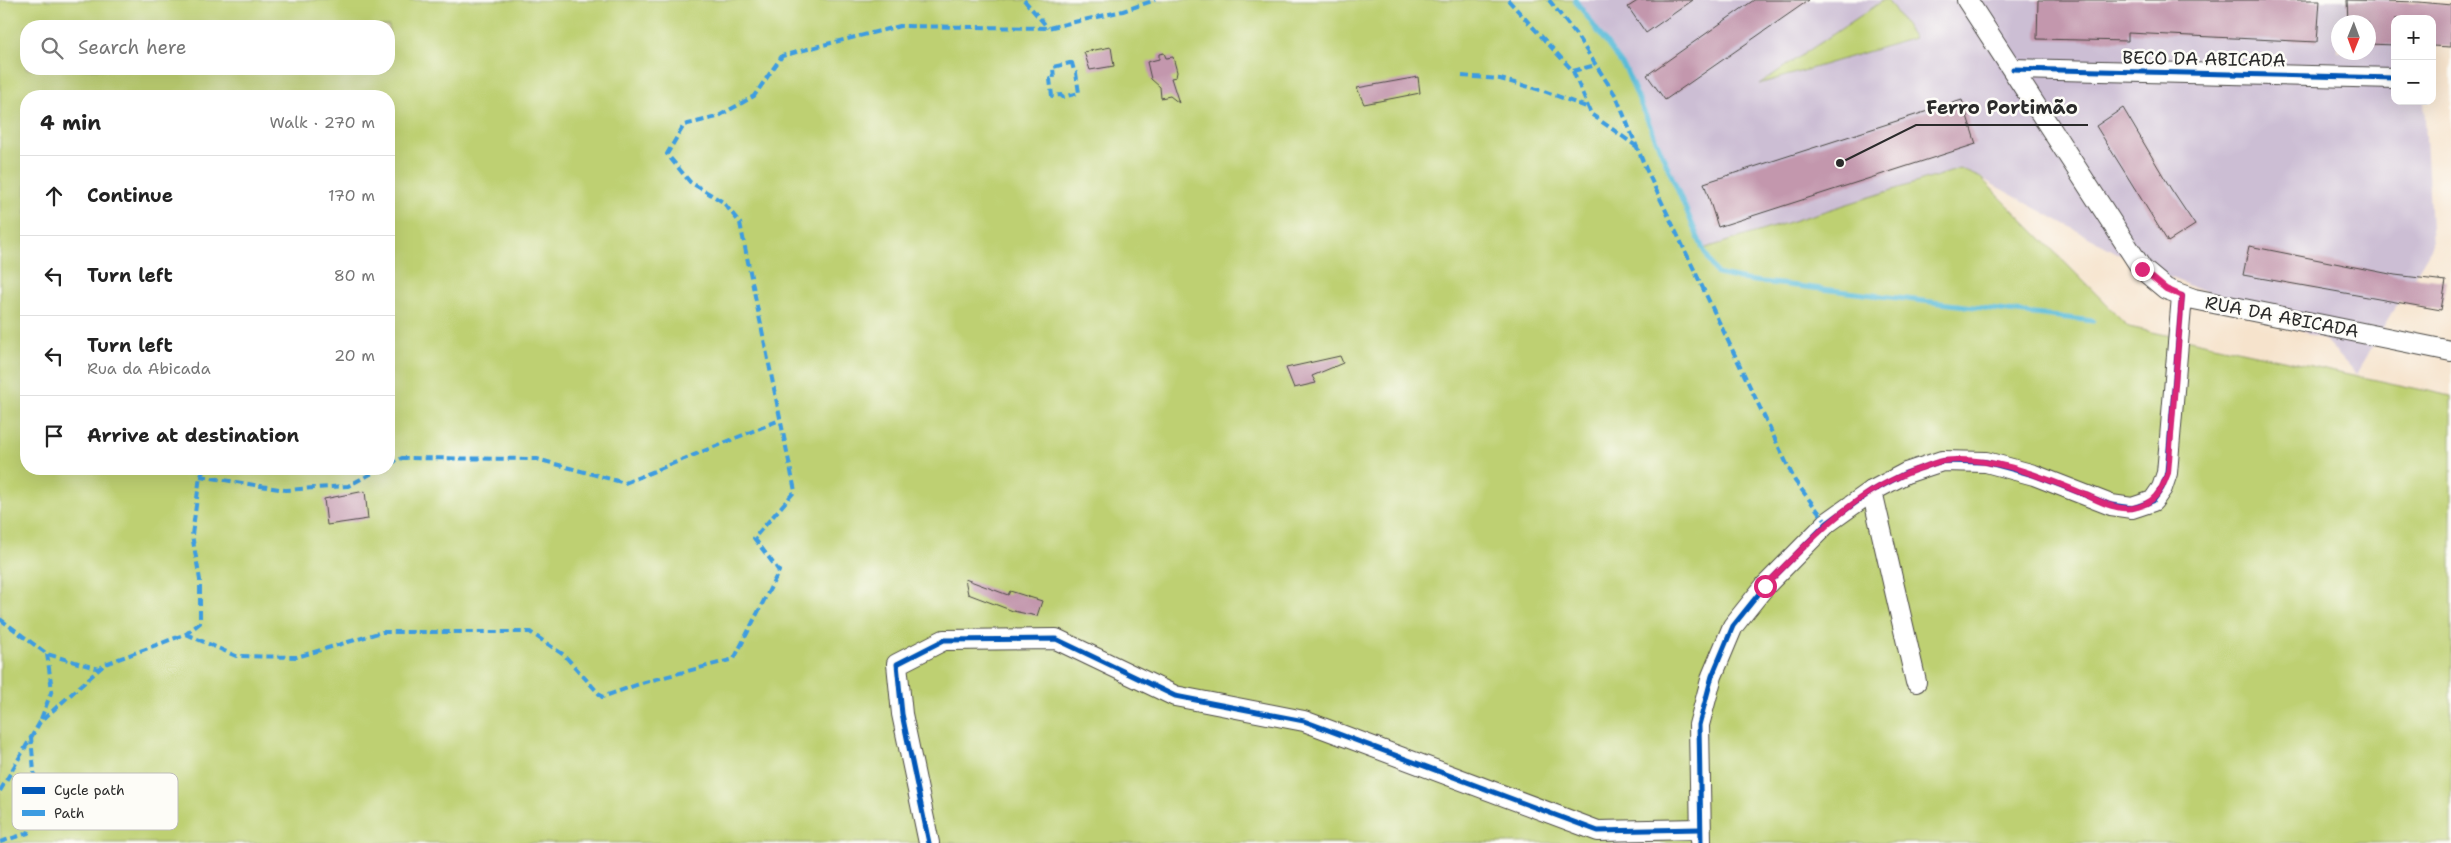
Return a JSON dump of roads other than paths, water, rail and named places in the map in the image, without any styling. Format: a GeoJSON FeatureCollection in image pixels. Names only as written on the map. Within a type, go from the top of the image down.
{"type":"FeatureCollection","features":[{"type":"Feature","properties":{"kind":"street","name":"RUA DA ABICADA"},"geometry":{"type":"LineString","coordinates":[[1967,0],[2142,269],[2166,289],[2182,296],[2451,351]]}},
{"type":"Feature","properties":{"kind":"street","name":"BECO DA ABICADA"},"geometry":{"type":"LineString","coordinates":[[2013,69],[2391,78]]}},
{"type":"Feature","properties":{"kind":"street"},"geometry":{"type":"LineString","coordinates":[[928,843],[902,714],[898,664],[944,640],[1056,639],[1175,696],[1304,721],[1598,831],[1700,836],[1699,726],[1712,676],[1733,626],[1765,586],[1827,523],[1872,491],[1906,473],[1942,461],[1986,462],[2034,475],[2111,506],[2132,508],[2153,501],[2162,488],[2168,473],[2182,296]]}},
{"type":"Feature","properties":{"kind":"street"},"geometry":{"type":"LineString","coordinates":[[1872,491],[1916,682]]}},
{"type":"Feature","properties":{"kind":"waterway"},"geometry":{"type":"LineString","coordinates":[[1575,0],[1626,70],[1703,249],[1717,274],[1746,280],[2093,321]]}},
{"type":"Feature","properties":{"kind":"place","name":"Ferro Portimão"},"geometry":{"type":"Point","coordinates":[1840,163]}}]}
